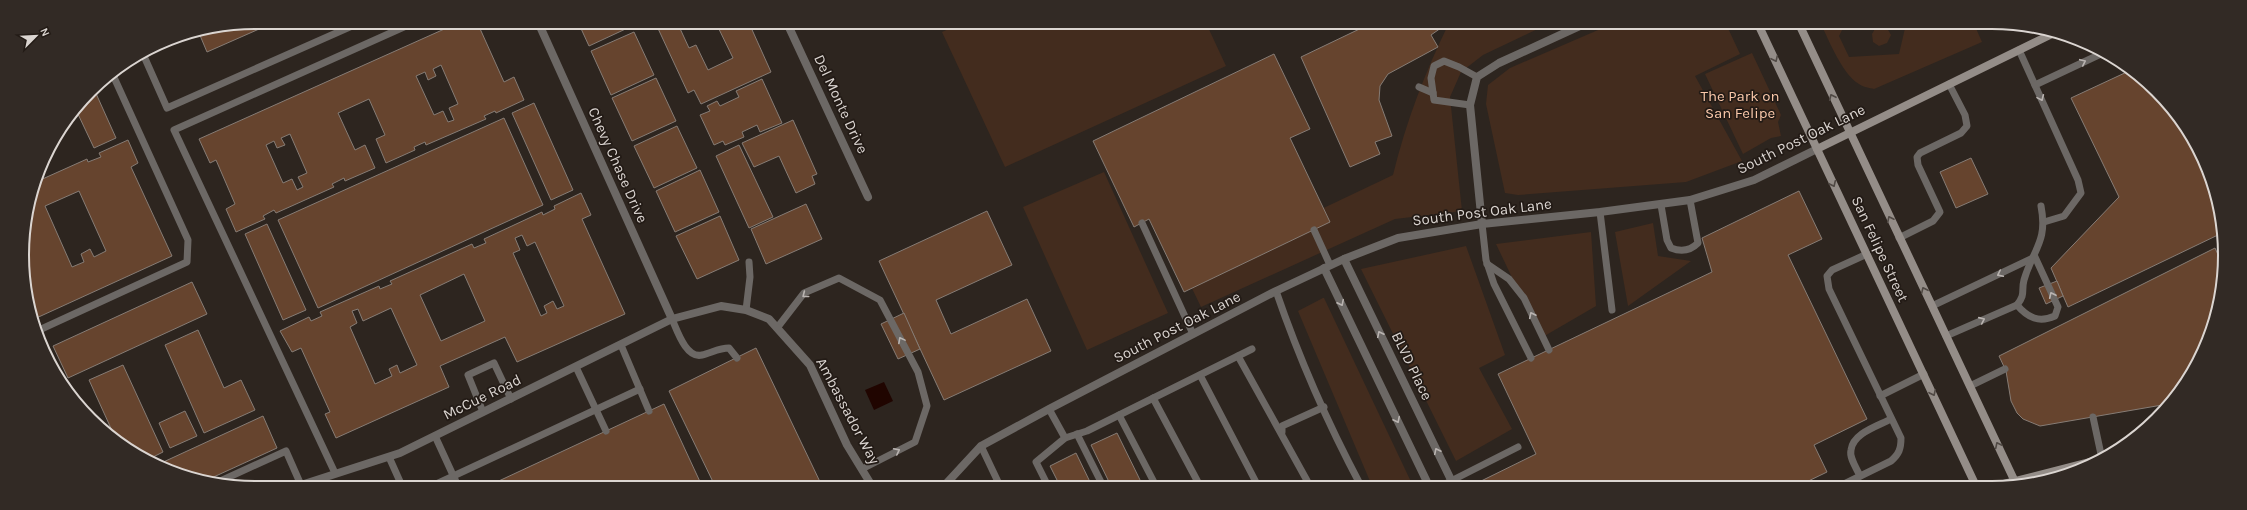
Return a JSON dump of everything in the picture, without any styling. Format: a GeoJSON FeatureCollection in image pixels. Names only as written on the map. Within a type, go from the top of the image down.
{"type":"FeatureCollection","features":[{"type":"Feature","properties":{"kind":"main road","name":"San Felipe Street"},"geometry":{"type":"LineString","coordinates":[[1760,29],[1974,481]]}},
{"type":"Feature","properties":{"kind":"main road","name":"San Felipe Street"},"geometry":{"type":"LineString","coordinates":[[1801,29],[2015,480]]}},
{"type":"Feature","properties":{"kind":"main road","name":"South Post Oak Lane"},"geometry":{"type":"LineString","coordinates":[[1817,149],[1849,132],[2047,36]]}},
{"type":"Feature","properties":{"kind":"street","name":"Chevy Chase Drive"},"geometry":{"type":"LineString","coordinates":[[541,29],[672,319]]}},
{"type":"Feature","properties":{"kind":"street","name":"Del Monte Drive"},"geometry":{"type":"LineString","coordinates":[[790,29],[868,198]]}},
{"type":"Feature","properties":{"kind":"street"},"geometry":{"type":"LineString","coordinates":[[1482,224],[1470,104],[1477,77],[1500,63],[1573,29]]}},
{"type":"Feature","properties":{"kind":"street","name":"South Post Oak Lane"},"geometry":{"type":"LineString","coordinates":[[949,481],[981,446],[1049,409],[1276,291],[1344,259],[1398,238],[1482,224],[1661,205],[1690,200],[1754,180],[1817,149]]}},
{"type":"Feature","properties":{"kind":"street","name":"BLVD Place"},"geometry":{"type":"LineString","coordinates":[[1344,259],[1452,481]]}},
{"type":"Feature","properties":{"kind":"street"},"geometry":{"type":"LineString","coordinates":[[1327,267],[1427,481]]}},
{"type":"Feature","properties":{"kind":"street","name":"Ambassador Way"},"geometry":{"type":"LineString","coordinates":[[672,319],[721,306],[746,310],[769,319],[810,365],[847,445],[869,481]]}},
{"type":"Feature","properties":{"kind":"street","name":"McCue Road"},"geometry":{"type":"LineString","coordinates":[[320,481],[335,473],[389,457],[435,436],[672,319]]}},
{"type":"Feature","properties":{"kind":"lane"},"geometry":{"type":"LineString","coordinates":[[145,58],[167,108],[345,29]]}},
{"type":"Feature","properties":{"kind":"lane"},"geometry":{"type":"LineString","coordinates":[[335,473],[174,130],[399,29]]}},
{"type":"Feature","properties":{"kind":"lane"},"geometry":{"type":"LineString","coordinates":[[2019,50],[2078,180],[2081,193],[2064,216],[2044,222]]}},
{"type":"Feature","properties":{"kind":"lane"},"geometry":{"type":"LineString","coordinates":[[2035,85],[2098,55]]}},
{"type":"Feature","properties":{"kind":"lane"},"geometry":{"type":"LineString","coordinates":[[1470,104],[1434,100],[1431,78],[1434,66],[1444,61],[1459,66],[1477,77]]}},
{"type":"Feature","properties":{"kind":"lane"},"geometry":{"type":"LineString","coordinates":[[42,329],[187,262],[188,240],[114,78]]}},
{"type":"Feature","properties":{"kind":"lane"},"geometry":{"type":"LineString","coordinates":[[1900,238],[1933,221],[1940,212],[1918,165],[1917,157],[1920,153],[1961,132],[1967,126],[1965,115],[1949,84]]}},
{"type":"Feature","properties":{"kind":"lane"},"geometry":{"type":"LineString","coordinates":[[1419,87],[1433,93]]}},
{"type":"Feature","properties":{"kind":"lane"},"geometry":{"type":"LineString","coordinates":[[1661,205],[1667,240],[1671,248],[1688,250],[1693,248],[1698,243],[1690,200]]}},
{"type":"Feature","properties":{"kind":"lane"},"geometry":{"type":"LineString","coordinates":[[1946,336],[2017,305],[2023,297],[2024,280],[2035,257],[2043,234],[2044,222],[2041,206]]}},
{"type":"Feature","properties":{"kind":"lane"},"geometry":{"type":"LineString","coordinates":[[1600,212],[1612,310]]}},
{"type":"Feature","properties":{"kind":"lane"},"geometry":{"type":"LineString","coordinates":[[1142,223],[1193,334]]}},
{"type":"Feature","properties":{"kind":"lane"},"geometry":{"type":"LineString","coordinates":[[1482,224],[1487,264],[1500,299],[1531,358]]}},
{"type":"Feature","properties":{"kind":"lane"},"geometry":{"type":"LineString","coordinates":[[1314,230],[1327,267]]}},
{"type":"Feature","properties":{"kind":"lane"},"geometry":{"type":"LineString","coordinates":[[1850,481],[1898,455],[1901,438],[1829,289],[1827,276],[1832,270],[1867,254]]}},
{"type":"Feature","properties":{"kind":"lane"},"geometry":{"type":"LineString","coordinates":[[2017,305],[2027,317],[2048,319],[2055,316],[2058,307],[2035,257]]}},
{"type":"Feature","properties":{"kind":"lane"},"geometry":{"type":"LineString","coordinates":[[1932,306],[2035,257]]}},
{"type":"Feature","properties":{"kind":"lane"},"geometry":{"type":"LineString","coordinates":[[746,310],[750,277],[749,262]]}},
{"type":"Feature","properties":{"kind":"lane"},"geometry":{"type":"LineString","coordinates":[[1487,264],[1509,279],[1524,298],[1549,350]]}},
{"type":"Feature","properties":{"kind":"lane"},"geometry":{"type":"LineString","coordinates":[[777,328],[804,293],[839,278],[880,300],[918,372],[927,406],[915,442],[862,469]]}},
{"type":"Feature","properties":{"kind":"lane"},"geometry":{"type":"LineString","coordinates":[[1276,291],[1288,326],[1359,481]]}},
{"type":"Feature","properties":{"kind":"lane"},"geometry":{"type":"LineString","coordinates":[[672,319],[685,347],[693,354],[699,356],[722,348],[729,348],[737,358]]}},
{"type":"Feature","properties":{"kind":"lane"},"geometry":{"type":"LineString","coordinates":[[621,345],[649,411]]}},
{"type":"Feature","properties":{"kind":"lane"},"geometry":{"type":"LineString","coordinates":[[1046,481],[1036,462],[1065,438],[1119,415],[1252,349]]}},
{"type":"Feature","properties":{"kind":"lane"},"geometry":{"type":"LineString","coordinates":[[1238,356],[1270,415],[1282,432],[1307,481]]}},
{"type":"Feature","properties":{"kind":"lane"},"geometry":{"type":"LineString","coordinates":[[484,412],[468,376],[494,363],[511,399]]}},
{"type":"Feature","properties":{"kind":"lane"},"geometry":{"type":"LineString","coordinates":[[576,367],[606,432]]}},
{"type":"Feature","properties":{"kind":"lane"},"geometry":{"type":"LineString","coordinates":[[1970,386],[2005,369]]}},
{"type":"Feature","properties":{"kind":"lane"},"geometry":{"type":"LineString","coordinates":[[1880,396],[1924,374]]}},
{"type":"Feature","properties":{"kind":"lane"},"geometry":{"type":"LineString","coordinates":[[1200,375],[1255,481]]}},
{"type":"Feature","properties":{"kind":"lane"},"geometry":{"type":"LineString","coordinates":[[443,481],[640,389]]}},
{"type":"Feature","properties":{"kind":"lane"},"geometry":{"type":"LineString","coordinates":[[1153,398],[1197,481]]}},
{"type":"Feature","properties":{"kind":"lane"},"geometry":{"type":"LineString","coordinates":[[1282,432],[1282,426],[1324,407]]}},
{"type":"Feature","properties":{"kind":"lane"},"geometry":{"type":"LineString","coordinates":[[1049,409],[1065,438]]}},
{"type":"Feature","properties":{"kind":"lane"},"geometry":{"type":"LineString","coordinates":[[1119,415],[1153,481]]}},
{"type":"Feature","properties":{"kind":"lane"},"geometry":{"type":"LineString","coordinates":[[2093,417],[2101,453]]}},
{"type":"Feature","properties":{"kind":"lane"},"geometry":{"type":"LineString","coordinates":[[1860,476],[1850,450],[1856,438],[1891,419]]}},
{"type":"Feature","properties":{"kind":"lane"},"geometry":{"type":"LineString","coordinates":[[1077,434],[1100,481]]}},
{"type":"Feature","properties":{"kind":"lane"},"geometry":{"type":"LineString","coordinates":[[435,436],[456,481]]}},
{"type":"Feature","properties":{"kind":"lane"},"geometry":{"type":"LineString","coordinates":[[981,446],[998,481]]}},
{"type":"Feature","properties":{"kind":"lane"},"geometry":{"type":"LineString","coordinates":[[1457,481],[1518,447]]}},
{"type":"Feature","properties":{"kind":"lane"},"geometry":{"type":"LineString","coordinates":[[225,479],[286,451],[298,481]]}},
{"type":"Feature","properties":{"kind":"lane"},"geometry":{"type":"LineString","coordinates":[[389,457],[400,481]]}},
{"type":"Feature","properties":{"kind":"green space"},"geometry":{"type":"Polygon","coordinates":[[[949,29],[1209,29],[1226,66],[1005,167],[942,32],[949,29]]]}},
{"type":"Feature","properties":{"kind":"green space"},"geometry":{"type":"Polygon","coordinates":[[[1446,29],[1537,29],[1483,55],[1461,72],[1450,97],[1462,211],[1395,219],[1201,307],[1185,274],[1393,175],[1404,136],[1432,60],[1446,29]]]}},
{"type":"Feature","properties":{"kind":"green space"},"geometry":{"type":"Polygon","coordinates":[[[1600,29],[1728,29],[1740,54],[1695,76],[1742,161],[1686,182],[1518,195],[1505,193],[1486,104],[1488,85],[1510,68],[1600,29]]]}},
{"type":"Feature","properties":{"kind":"green space"},"geometry":{"type":"Polygon","coordinates":[[[1823,29],[1842,29],[1839,36],[1849,57],[1899,54],[1905,29],[1976,29],[1982,42],[1874,89],[1861,85],[1853,80],[1842,66],[1823,29]]]}},
{"type":"Feature","properties":{"kind":"green space"},"geometry":{"type":"Polygon","coordinates":[[[1875,29],[1888,29],[1891,35],[1887,43],[1879,46],[1873,42],[1872,34],[1875,29]]]}},
{"type":"Feature","properties":{"kind":"green space","name":"The Park on San Felipe"},"geometry":{"type":"Polygon","coordinates":[[[1752,53],[1781,115],[1778,122],[1781,136],[1771,138],[1743,154],[1705,74],[1752,53]]]}},
{"type":"Feature","properties":{"kind":"green space"},"geometry":{"type":"Polygon","coordinates":[[[1104,172],[1168,313],[1087,350],[1023,207],[1104,172]]]}},
{"type":"Feature","properties":{"kind":"green space"},"geometry":{"type":"Polygon","coordinates":[[[1653,223],[1658,256],[1691,261],[1628,306],[1615,232],[1653,223]]]}},
{"type":"Feature","properties":{"kind":"green space"},"geometry":{"type":"Polygon","coordinates":[[[1591,232],[1596,306],[1541,338],[1496,244],[1591,232]]]}},
{"type":"Feature","properties":{"kind":"green space"},"geometry":{"type":"Polygon","coordinates":[[[1466,246],[1505,355],[1479,368],[1512,429],[1456,461],[1361,269],[1466,246]]]}},
{"type":"Feature","properties":{"kind":"green space"},"geometry":{"type":"Polygon","coordinates":[[[1324,298],[1411,481],[1370,481],[1298,311],[1324,298]]]}},
{"type":"Feature","properties":{"kind":"shaded area"},"geometry":{"type":"Polygon","coordinates":[[[884,382],[893,401],[874,410],[865,390],[884,382]]]}},
{"type":"Feature","properties":{"kind":"building"},"geometry":{"type":"Polygon","coordinates":[[[240,29],[259,29],[207,52],[200,36],[240,29]]]}},
{"type":"Feature","properties":{"kind":"building"},"geometry":{"type":"Polygon","coordinates":[[[444,29],[480,29],[504,82],[514,77],[524,100],[496,113],[495,111],[484,116],[486,119],[426,145],[425,142],[414,147],[415,150],[386,163],[376,139],[385,135],[369,99],[338,113],[355,150],[365,145],[375,168],[345,181],[344,178],[332,184],[334,187],[276,213],[274,210],[263,216],[265,219],[236,232],[226,209],[235,204],[216,160],[210,163],[199,139],[444,29]],[[441,65],[433,69],[436,76],[428,80],[425,72],[416,76],[434,115],[443,111],[448,122],[454,120],[449,108],[458,104],[441,65]],[[290,134],[281,138],[285,145],[277,148],[274,141],[266,145],[283,183],[292,179],[297,190],[303,187],[298,177],[307,173],[290,134]]]}},
{"type":"Feature","properties":{"kind":"building"},"geometry":{"type":"Polygon","coordinates":[[[581,29],[626,29],[589,46],[581,29]]]}},
{"type":"Feature","properties":{"kind":"building"},"geometry":{"type":"Polygon","coordinates":[[[658,29],[680,29],[689,48],[696,45],[708,70],[733,58],[719,29],[752,29],[771,72],[701,104],[694,90],[688,93],[658,29]]]}},
{"type":"Feature","properties":{"kind":"building"},"geometry":{"type":"Polygon","coordinates":[[[1359,29],[1440,29],[1431,35],[1438,47],[1388,74],[1380,86],[1379,100],[1392,136],[1375,142],[1380,154],[1350,167],[1301,57],[1359,29]]]}},
{"type":"Feature","properties":{"kind":"building"},"geometry":{"type":"Polygon","coordinates":[[[634,32],[654,75],[611,95],[591,51],[634,32]]]}},
{"type":"Feature","properties":{"kind":"building"},"geometry":{"type":"Polygon","coordinates":[[[1274,54],[1310,129],[1290,138],[1330,222],[1184,292],[1149,219],[1134,227],[1093,141],[1274,54]]]}},
{"type":"Feature","properties":{"kind":"building"},"geometry":{"type":"Polygon","coordinates":[[[2126,73],[2152,95],[2180,129],[2195,155],[2206,182],[2214,211],[2217,235],[2068,307],[2051,268],[2119,197],[2071,98],[2126,73]]]}},
{"type":"Feature","properties":{"kind":"building"},"geometry":{"type":"Polygon","coordinates":[[[656,78],[676,121],[632,141],[612,98],[656,78]]]}},
{"type":"Feature","properties":{"kind":"building"},"geometry":{"type":"Polygon","coordinates":[[[762,79],[782,123],[760,132],[757,125],[742,132],[744,137],[725,145],[723,141],[714,145],[700,115],[710,111],[707,106],[717,101],[720,106],[739,97],[736,91],[762,79]]]}},
{"type":"Feature","properties":{"kind":"building"},"geometry":{"type":"Polygon","coordinates":[[[96,94],[116,138],[94,148],[78,114],[96,94]]]}},
{"type":"Feature","properties":{"kind":"building"},"geometry":{"type":"Polygon","coordinates":[[[534,103],[573,190],[551,200],[512,113],[534,103]]]}},
{"type":"Feature","properties":{"kind":"building"},"geometry":{"type":"Polygon","coordinates":[[[504,118],[543,205],[318,308],[278,220],[504,118]]]}},
{"type":"Feature","properties":{"kind":"building"},"geometry":{"type":"Polygon","coordinates":[[[793,120],[817,174],[812,176],[815,184],[796,193],[779,156],[754,167],[742,143],[793,120]]]}},
{"type":"Feature","properties":{"kind":"building"},"geometry":{"type":"Polygon","coordinates":[[[677,126],[697,168],[654,188],[634,146],[677,126]]]}},
{"type":"Feature","properties":{"kind":"building"},"geometry":{"type":"Polygon","coordinates":[[[128,140],[138,163],[131,167],[172,256],[38,317],[33,299],[29,270],[29,240],[33,211],[42,179],[87,159],[88,162],[101,157],[99,153],[128,140]],[[79,191],[45,206],[72,267],[84,262],[81,254],[90,249],[94,257],[106,251],[79,191]]]}},
{"type":"Feature","properties":{"kind":"building"},"geometry":{"type":"Polygon","coordinates":[[[739,145],[773,217],[749,228],[716,156],[739,145]]]}},
{"type":"Feature","properties":{"kind":"building"},"geometry":{"type":"Polygon","coordinates":[[[1971,158],[1988,194],[1956,208],[1940,172],[1971,158]]]}},
{"type":"Feature","properties":{"kind":"building"},"geometry":{"type":"Polygon","coordinates":[[[700,170],[719,212],[675,232],[656,191],[700,170]]]}},
{"type":"Feature","properties":{"kind":"building"},"geometry":{"type":"Polygon","coordinates":[[[1799,191],[1822,239],[1788,255],[1867,419],[1814,445],[1827,472],[1808,481],[1481,481],[1536,454],[1498,374],[1712,272],[1702,238],[1799,191]]]}},
{"type":"Feature","properties":{"kind":"building"},"geometry":{"type":"Polygon","coordinates":[[[581,193],[591,215],[582,219],[625,314],[517,362],[505,337],[440,366],[449,387],[336,438],[325,414],[330,412],[301,348],[292,352],[280,331],[309,317],[311,321],[322,316],[320,312],[379,286],[380,289],[392,284],[390,281],[472,244],[474,248],[486,243],[484,239],[542,212],[543,215],[555,209],[554,206],[581,193]],[[522,235],[515,238],[520,250],[513,253],[541,316],[547,313],[544,306],[553,301],[557,309],[564,306],[535,242],[527,246],[522,235]],[[464,274],[420,295],[441,341],[485,321],[464,274]],[[391,308],[363,321],[358,309],[352,311],[357,323],[350,327],[375,384],[392,376],[389,369],[397,365],[400,373],[417,365],[391,308]]]}},
{"type":"Feature","properties":{"kind":"building"},"geometry":{"type":"Polygon","coordinates":[[[806,204],[822,239],[766,264],[751,229],[806,204]]]}},
{"type":"Feature","properties":{"kind":"building"},"geometry":{"type":"Polygon","coordinates":[[[987,211],[1012,265],[936,300],[951,334],[1027,299],[1051,351],[944,400],[879,261],[987,211]]]}},
{"type":"Feature","properties":{"kind":"building"},"geometry":{"type":"Polygon","coordinates":[[[720,216],[739,260],[697,279],[676,236],[720,216]]]}},
{"type":"Feature","properties":{"kind":"building"},"geometry":{"type":"Polygon","coordinates":[[[267,224],[306,310],[283,320],[245,234],[267,224]]]}},
{"type":"Feature","properties":{"kind":"building"},"geometry":{"type":"Polygon","coordinates":[[[2215,248],[2218,254],[2218,270],[2214,299],[2206,328],[2188,368],[2161,405],[2040,426],[2023,419],[2017,413],[2011,401],[2006,371],[1999,356],[2215,248]]]}},
{"type":"Feature","properties":{"kind":"building"},"geometry":{"type":"Polygon","coordinates":[[[2057,281],[2063,296],[2046,304],[2039,288],[2057,281]]]}},
{"type":"Feature","properties":{"kind":"building"},"geometry":{"type":"Polygon","coordinates":[[[192,282],[207,314],[68,378],[53,346],[192,282]]]}},
{"type":"Feature","properties":{"kind":"building"},"geometry":{"type":"Polygon","coordinates":[[[904,313],[920,349],[898,359],[881,324],[904,313]]]}},
{"type":"Feature","properties":{"kind":"building"},"geometry":{"type":"Polygon","coordinates":[[[198,330],[224,388],[241,380],[255,410],[204,433],[165,345],[198,330]]]}},
{"type":"Feature","properties":{"kind":"building"},"geometry":{"type":"Polygon","coordinates":[[[756,348],[820,481],[713,481],[669,391],[756,348]]]}},
{"type":"Feature","properties":{"kind":"building"},"geometry":{"type":"Polygon","coordinates":[[[123,365],[163,452],[153,457],[129,443],[112,430],[89,380],[123,365]]]}},
{"type":"Feature","properties":{"kind":"building"},"geometry":{"type":"Polygon","coordinates":[[[664,404],[700,481],[499,481],[664,404]]]}},
{"type":"Feature","properties":{"kind":"building"},"geometry":{"type":"Polygon","coordinates":[[[185,411],[197,436],[170,448],[159,423],[185,411]]]}},
{"type":"Feature","properties":{"kind":"building"},"geometry":{"type":"Polygon","coordinates":[[[263,416],[277,448],[213,477],[182,469],[164,462],[263,416]]]}},
{"type":"Feature","properties":{"kind":"building"},"geometry":{"type":"Polygon","coordinates":[[[1117,433],[1141,481],[1109,481],[1091,445],[1117,433]]]}},
{"type":"Feature","properties":{"kind":"building"},"geometry":{"type":"Polygon","coordinates":[[[1076,453],[1090,481],[1058,481],[1050,466],[1076,453]]]}}]}
